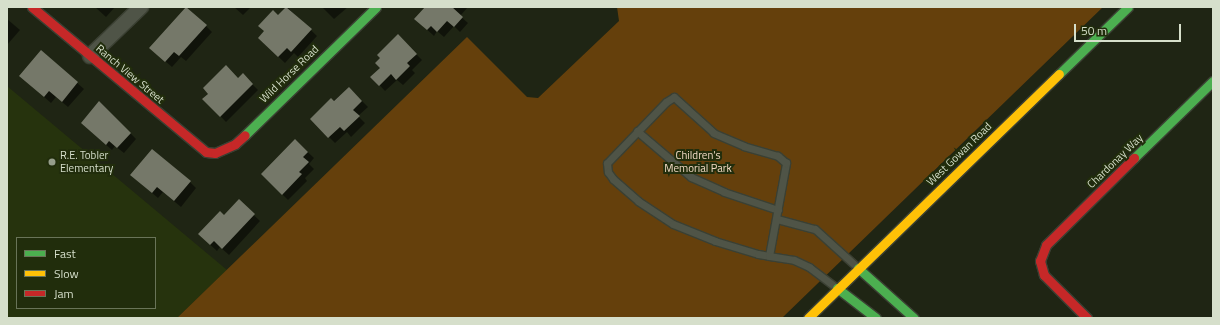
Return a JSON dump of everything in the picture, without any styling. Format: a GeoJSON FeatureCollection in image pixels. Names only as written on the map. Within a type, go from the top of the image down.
{"type":"FeatureCollection","features":[{"type":"Feature","properties":{"kind":"street","name":"Ranch View Street"},"geometry":{"type":"LineString","coordinates":[[32,7],[206,152],[215,153]]}},
{"type":"Feature","properties":{"kind":"street"},"geometry":{"type":"LineString","coordinates":[[90,56],[141,7]]}},
{"type":"Feature","properties":{"kind":"street","name":"Wild Horse Road"},"geometry":{"type":"LineString","coordinates":[[215,153],[235,144],[376,7]]}},
{"type":"Feature","properties":{"kind":"street","name":"West Gowan Road"},"geometry":{"type":"LineString","coordinates":[[808,318],[837,288],[1128,7]]}},
{"type":"Feature","properties":{"kind":"street","name":"Chardonay Way"},"geometry":{"type":"LineString","coordinates":[[1086,318],[1044,275],[1040,261],[1046,245],[1213,81]]}},
{"type":"Feature","properties":{"kind":"street"},"geometry":{"type":"LineString","coordinates":[[858,268],[914,318]]}},
{"type":"Feature","properties":{"kind":"street"},"geometry":{"type":"LineString","coordinates":[[837,288],[876,318]]}},
{"type":"Feature","properties":{"kind":"lane"},"geometry":{"type":"LineString","coordinates":[[769,256],[786,164],[778,156],[744,146],[714,133],[674,97],[637,131],[606,163],[613,180],[638,201],[673,224],[715,241],[769,256],[794,260],[809,267],[837,288]]}},
{"type":"Feature","properties":{"kind":"lane"},"geometry":{"type":"LineString","coordinates":[[637,131],[691,177],[724,192],[778,210]]}},
{"type":"Feature","properties":{"kind":"lane"},"geometry":{"type":"LineString","coordinates":[[777,219],[815,229],[858,268]]}},
{"type":"Feature","properties":{"kind":"shaded area","name":"R.E. Tobler Elementary"},"geometry":{"type":"Polygon","coordinates":[[[7,86],[227,270],[177,318],[7,318],[7,86]]]}},
{"type":"Feature","properties":{"kind":"green space","name":"Children's Memorial Park"},"geometry":{"type":"Polygon","coordinates":[[[617,7],[1103,7],[782,318],[177,318],[467,37],[527,97],[538,98],[619,21],[617,7]]]}},
{"type":"Feature","properties":{"kind":"building"},"geometry":{"type":"Polygon","coordinates":[[[186,7],[207,25],[179,56],[174,52],[165,62],[149,48],[186,7]]]}},
{"type":"Feature","properties":{"kind":"building"},"geometry":{"type":"Polygon","coordinates":[[[286,7],[312,29],[291,52],[287,48],[278,57],[258,38],[264,31],[258,26],[273,10],[278,15],[286,7]]]}},
{"type":"Feature","properties":{"kind":"building"},"geometry":{"type":"Polygon","coordinates":[[[425,7],[452,7],[463,17],[454,27],[447,21],[437,32],[431,26],[427,30],[414,19],[425,7]]]}},
{"type":"Feature","properties":{"kind":"building"},"geometry":{"type":"Polygon","coordinates":[[[398,34],[417,54],[407,63],[410,66],[396,80],[391,74],[379,86],[370,77],[380,68],[375,63],[380,58],[377,55],[398,34]]]}},
{"type":"Feature","properties":{"kind":"building"},"geometry":{"type":"Polygon","coordinates":[[[41,50],[78,82],[62,102],[49,91],[44,97],[19,76],[41,50]]]}},
{"type":"Feature","properties":{"kind":"building"},"geometry":{"type":"Polygon","coordinates":[[[226,65],[238,78],[243,73],[253,84],[220,117],[202,99],[208,94],[203,88],[226,65]]]}},
{"type":"Feature","properties":{"kind":"building"},"geometry":{"type":"Polygon","coordinates":[[[349,87],[362,101],[353,110],[360,116],[344,131],[340,127],[328,138],[310,119],[331,98],[334,101],[349,87]]]}},
{"type":"Feature","properties":{"kind":"building"},"geometry":{"type":"Polygon","coordinates":[[[99,101],[131,133],[117,148],[109,141],[106,145],[81,123],[99,101]]]}},
{"type":"Feature","properties":{"kind":"building"},"geometry":{"type":"Polygon","coordinates":[[[295,139],[308,152],[303,157],[309,162],[299,172],[302,174],[282,195],[261,174],[295,139]]]}},
{"type":"Feature","properties":{"kind":"building"},"geometry":{"type":"Polygon","coordinates":[[[152,149],[191,181],[174,201],[157,187],[152,193],[130,175],[152,149]]]}},
{"type":"Feature","properties":{"kind":"building"},"geometry":{"type":"Polygon","coordinates":[[[239,199],[255,214],[222,249],[214,241],[210,245],[198,234],[220,211],[224,215],[239,199]]]}},
{"type":"Feature","properties":{"kind":"traffic: fast"},"geometry":{"type":"LineString","coordinates":[[245,135],[376,7]]}},
{"type":"Feature","properties":{"kind":"traffic: fast"},"geometry":{"type":"LineString","coordinates":[[1059,74],[1128,7]]}},
{"type":"Feature","properties":{"kind":"traffic: fast"},"geometry":{"type":"LineString","coordinates":[[1134,158],[1213,81]]}},
{"type":"Feature","properties":{"kind":"traffic: fast"},"geometry":{"type":"LineString","coordinates":[[858,268],[914,318]]}},
{"type":"Feature","properties":{"kind":"traffic: fast"},"geometry":{"type":"LineString","coordinates":[[837,288],[876,318]]}},
{"type":"Feature","properties":{"kind":"traffic: slow"},"geometry":{"type":"LineString","coordinates":[[808,318],[1059,74]]}},
{"type":"Feature","properties":{"kind":"traffic: jam"},"geometry":{"type":"LineString","coordinates":[[32,7],[206,152],[215,153],[235,144],[245,135]]}},
{"type":"Feature","properties":{"kind":"traffic: jam"},"geometry":{"type":"LineString","coordinates":[[1087,318],[1044,275],[1040,261],[1046,245],[1134,158]]}},
{"type":"Feature","properties":{"kind":"place","name":"R.E. Tobler Elementary"},"geometry":{"type":"Point","coordinates":[52,162]}}]}
